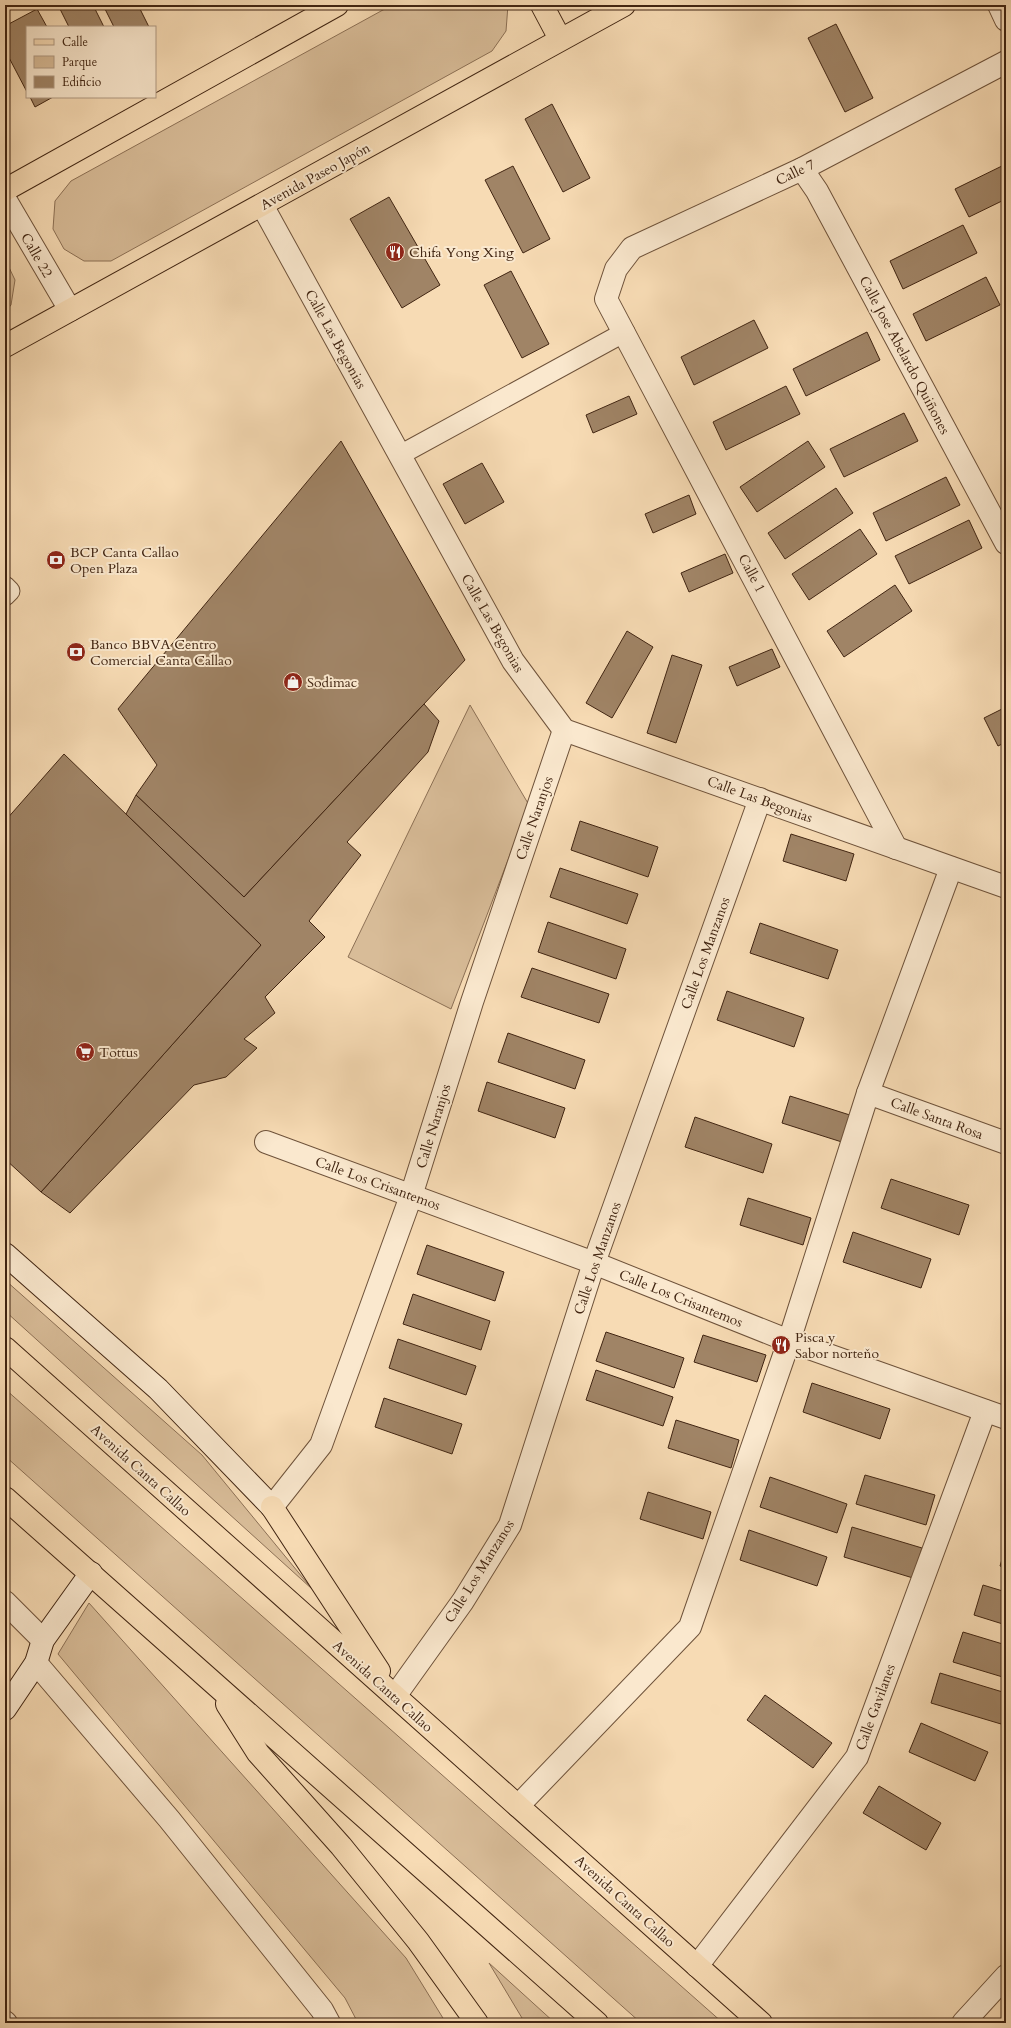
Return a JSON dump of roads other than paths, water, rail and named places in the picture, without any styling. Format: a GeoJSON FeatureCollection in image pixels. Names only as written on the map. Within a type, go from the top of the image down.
{"type":"FeatureCollection","features":[{"type":"Feature","properties":{"kind":"main road"},"geometry":{"type":"LineString","coordinates":[[5,190],[336,5]]}},
{"type":"Feature","properties":{"kind":"main road"},"geometry":{"type":"LineString","coordinates":[[542,5],[560,39]]}},
{"type":"Feature","properties":{"kind":"main road","name":"Avenida Paseo Japón"},"geometry":{"type":"LineString","coordinates":[[5,346],[624,5]]}},
{"type":"Feature","properties":{"kind":"main road","name":"Avenida Canta Callao"},"geometry":{"type":"LineString","coordinates":[[5,1348],[761,2023]]}},
{"type":"Feature","properties":{"kind":"main road"},"geometry":{"type":"LineString","coordinates":[[5,1498],[597,2023]]}},
{"type":"Feature","properties":{"kind":"main road"},"geometry":{"type":"LineString","coordinates":[[272,1507],[395,1696]]}},
{"type":"Feature","properties":{"kind":"main road"},"geometry":{"type":"LineString","coordinates":[[209,1678],[258,1753],[346,1852],[418,1941],[477,2023]]}},
{"type":"Feature","properties":{"kind":"street"},"geometry":{"type":"LineString","coordinates":[[999,5],[1006,20]]}},
{"type":"Feature","properties":{"kind":"street","name":"Calle 7"},"geometry":{"type":"LineString","coordinates":[[606,298],[616,269],[632,248],[802,169],[1006,62]]}},
{"type":"Feature","properties":{"kind":"street","name":"Calle Jose Abelardo Quiñones"},"geometry":{"type":"LineString","coordinates":[[802,169],[817,191],[1006,543]]}},
{"type":"Feature","properties":{"kind":"street","name":"Calle 22"},"geometry":{"type":"LineString","coordinates":[[5,199],[70,310]]}},
{"type":"Feature","properties":{"kind":"street","name":"Calle Las Begonias"},"geometry":{"type":"LineString","coordinates":[[262,205],[513,661],[564,730],[1006,887]]}},
{"type":"Feature","properties":{"kind":"street","name":"Calle 1"},"geometry":{"type":"LineString","coordinates":[[606,298],[896,848]]}},
{"type":"Feature","properties":{"kind":"street","name":"Calle Naranjos"},"geometry":{"type":"LineString","coordinates":[[272,1507],[320,1446],[411,1196],[472,1002],[564,730]]}},
{"type":"Feature","properties":{"kind":"street","name":"Calle Los Manzanos"},"geometry":{"type":"LineString","coordinates":[[395,1696],[463,1601],[510,1525],[594,1263],[760,799]]}},
{"type":"Feature","properties":{"kind":"street"},"geometry":{"type":"LineString","coordinates":[[518,1806],[690,1628],[789,1341],[868,1093],[951,868]]}},
{"type":"Feature","properties":{"kind":"street","name":"Calle Santa Rosa"},"geometry":{"type":"LineString","coordinates":[[868,1093],[1006,1143]]}},
{"type":"Feature","properties":{"kind":"street","name":"Calle Los Crisantemos"},"geometry":{"type":"LineString","coordinates":[[266,1142],[594,1263],[789,1341],[1006,1418]]}},
{"type":"Feature","properties":{"kind":"street"},"geometry":{"type":"LineString","coordinates":[[5,1254],[158,1389],[272,1507]]}},
{"type":"Feature","properties":{"kind":"street","name":"Calle Gavilanes"},"geometry":{"type":"LineString","coordinates":[[697,1966],[857,1757],[985,1411]]}},
{"type":"Feature","properties":{"kind":"street"},"geometry":{"type":"LineString","coordinates":[[5,1709],[36,1663],[43,1640],[91,1574]]}},
{"type":"Feature","properties":{"kind":"street"},"geometry":{"type":"LineString","coordinates":[[5,1602],[43,1640]]}},
{"type":"Feature","properties":{"kind":"street"},"geometry":{"type":"LineString","coordinates":[[36,1663],[169,1819],[322,2010],[329,2023]]}},
{"type":"Feature","properties":{"kind":"street"},"geometry":{"type":"LineString","coordinates":[[963,2023],[1006,1976]]}},
{"type":"Feature","properties":{"kind":"lane"},"geometry":{"type":"LineString","coordinates":[[400,455],[625,332]]}},
{"type":"Feature","properties":{"kind":"lane"},"geometry":{"type":"LineString","coordinates":[[5,586],[10,591],[5,596]]}},
{"type":"Feature","properties":{"kind":"place","name":"Chifa Yong Xing"},"geometry":{"type":"Point","coordinates":[395,252]}},
{"type":"Feature","properties":{"kind":"place","name":"BCP Canta Callao Open Plaza"},"geometry":{"type":"Point","coordinates":[56,560]}},
{"type":"Feature","properties":{"kind":"place","name":"Banco BBVA Centro Comercial Canta Callao"},"geometry":{"type":"Point","coordinates":[76,652]}},
{"type":"Feature","properties":{"kind":"place","name":"Sodimac"},"geometry":{"type":"Point","coordinates":[293,682]}},
{"type":"Feature","properties":{"kind":"place","name":"Tottus"},"geometry":{"type":"Point","coordinates":[85,1052]}},
{"type":"Feature","properties":{"kind":"place","name":"Pisca y Sabor norteňo"},"geometry":{"type":"Point","coordinates":[781,1345]}}]}
